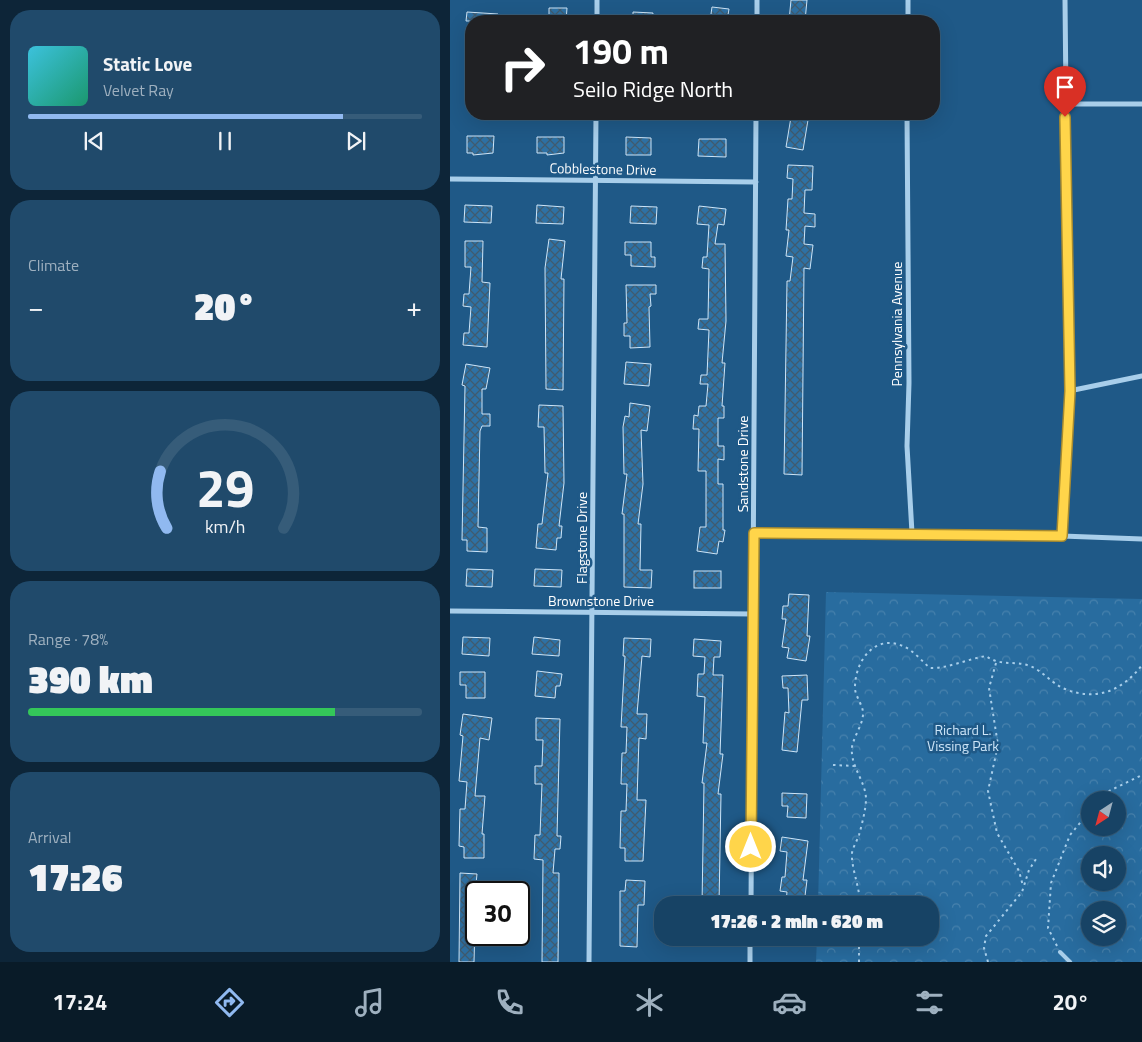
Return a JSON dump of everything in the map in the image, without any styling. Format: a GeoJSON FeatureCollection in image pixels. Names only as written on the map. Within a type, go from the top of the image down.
{"type":"FeatureCollection","features":[{"type":"Feature","properties":{"kind":"street"},"geometry":{"type":"LineString","coordinates":[[597,0],[597,15]]}},
{"type":"Feature","properties":{"kind":"street"},"geometry":{"type":"LineString","coordinates":[[757,0],[757,15]]}},
{"type":"Feature","properties":{"kind":"street"},"geometry":{"type":"LineString","coordinates":[[908,0],[908,15]]}},
{"type":"Feature","properties":{"kind":"street"},"geometry":{"type":"LineString","coordinates":[[1062,536],[1070,391],[1065,0]]}},
{"type":"Feature","properties":{"kind":"street"},"geometry":{"type":"LineString","coordinates":[[1065,104],[1142,104]]}},
{"type":"Feature","properties":{"kind":"street","name":"Flagstone Drive"},"geometry":{"type":"LineString","coordinates":[[589,962],[596,120]]}},
{"type":"Feature","properties":{"kind":"street","name":"Sandstone Drive"},"geometry":{"type":"LineString","coordinates":[[751,896],[756,120]]}},
{"type":"Feature","properties":{"kind":"street","name":"Pennsylvania Avenue"},"geometry":{"type":"LineString","coordinates":[[907,120],[909,383],[907,413],[912,533]]}},
{"type":"Feature","properties":{"kind":"street","name":"Cobblestone Drive"},"geometry":{"type":"LineString","coordinates":[[450,179],[756,182]]}},
{"type":"Feature","properties":{"kind":"street"},"geometry":{"type":"LineString","coordinates":[[1070,391],[1142,376]]}},
{"type":"Feature","properties":{"kind":"street"},"geometry":{"type":"LineString","coordinates":[[754,533],[912,533],[1142,539]]}},
{"type":"Feature","properties":{"kind":"street","name":"Brownstone Drive"},"geometry":{"type":"LineString","coordinates":[[450,611],[753,614]]}},
{"type":"Feature","properties":{"kind":"street"},"geometry":{"type":"LineString","coordinates":[[750,946],[750,962]]}},
{"type":"Feature","properties":{"kind":"lane"},"geometry":{"type":"LineString","coordinates":[[1060,952],[1070,962]]}},
{"type":"Feature","properties":{"kind":"path"},"geometry":{"type":"LineString","coordinates":[[860,896],[852,851],[859,837],[866,798],[863,785],[854,766],[852,747],[863,714],[855,689],[856,675],[866,652],[875,645],[888,643],[902,646],[910,650],[930,668],[940,669],[968,658],[986,656],[996,662],[1025,664],[1034,668],[1065,690],[1090,695],[1104,694],[1118,689],[1131,678],[1142,664]]}},
{"type":"Feature","properties":{"kind":"path"},"geometry":{"type":"LineString","coordinates":[[996,662],[989,688],[998,745],[988,798],[997,833],[1019,871],[1023,886]]}},
{"type":"Feature","properties":{"kind":"path"},"geometry":{"type":"LineString","coordinates":[[833,765],[854,766]]}},
{"type":"Feature","properties":{"kind":"path"},"geometry":{"type":"LineString","coordinates":[[1109,791],[1142,775]]}},
{"type":"Feature","properties":{"kind":"path"},"geometry":{"type":"LineString","coordinates":[[1060,952],[1048,928],[1051,883],[1070,835],[1081,822]]}},
{"type":"Feature","properties":{"kind":"path"},"geometry":{"type":"LineString","coordinates":[[988,962],[984,948],[986,936],[1022,892],[1036,859]]}},
{"type":"Feature","properties":{"kind":"path"},"geometry":{"type":"LineString","coordinates":[[859,946],[859,962]]}},
{"type":"Feature","properties":{"kind":"green space","name":"Richard L. Vissing Park"},"geometry":{"type":"Polygon","coordinates":[[[826,592],[1142,599],[1142,962],[816,962],[817,946],[939,946],[939,896],[818,896],[826,592]]]}},
{"type":"Feature","properties":{"kind":"building"},"geometry":{"type":"Polygon","coordinates":[[[791,0],[807,0],[806,15],[790,15],[791,0]]]}},
{"type":"Feature","properties":{"kind":"building"},"geometry":{"type":"Polygon","coordinates":[[[712,7],[729,9],[728,15],[711,15],[712,7]]]}},
{"type":"Feature","properties":{"kind":"building"},"geometry":{"type":"Polygon","coordinates":[[[549,8],[567,8],[566,15],[549,15],[549,8]]]}},
{"type":"Feature","properties":{"kind":"building"},"geometry":{"type":"Polygon","coordinates":[[[467,12],[498,14],[498,15],[467,15],[467,12]]]}},
{"type":"Feature","properties":{"kind":"building"},"geometry":{"type":"Polygon","coordinates":[[[633,12],[653,13],[653,15],[633,15],[633,12]]]}},
{"type":"Feature","properties":{"kind":"building"},"geometry":{"type":"Polygon","coordinates":[[[790,120],[808,120],[803,150],[786,147],[790,120]]]}},
{"type":"Feature","properties":{"kind":"building"},"geometry":{"type":"Polygon","coordinates":[[[467,136],[494,136],[493,153],[473,155],[473,153],[467,153],[467,136]]]}},
{"type":"Feature","properties":{"kind":"building"},"geometry":{"type":"Polygon","coordinates":[[[537,137],[564,137],[564,153],[547,155],[547,153],[537,153],[537,137]]]}},
{"type":"Feature","properties":{"kind":"building"},"geometry":{"type":"Polygon","coordinates":[[[626,137],[651,138],[651,155],[626,155],[626,137]]]}},
{"type":"Feature","properties":{"kind":"building"},"geometry":{"type":"Polygon","coordinates":[[[699,139],[726,139],[726,157],[698,156],[699,139]]]}},
{"type":"Feature","properties":{"kind":"building"},"geometry":{"type":"Polygon","coordinates":[[[788,165],[813,166],[812,190],[805,190],[804,213],[815,214],[815,227],[805,226],[804,244],[813,245],[810,269],[804,268],[802,475],[784,474],[787,281],[790,281],[793,257],[786,256],[789,230],[786,230],[788,199],[792,199],[793,179],[787,178],[788,165]]]}},
{"type":"Feature","properties":{"kind":"building"},"geometry":{"type":"Polygon","coordinates":[[[465,205],[492,206],[491,223],[464,222],[465,205]]]}},
{"type":"Feature","properties":{"kind":"building"},"geometry":{"type":"Polygon","coordinates":[[[537,205],[564,207],[563,224],[536,223],[537,205]]]}},
{"type":"Feature","properties":{"kind":"building"},"geometry":{"type":"Polygon","coordinates":[[[631,206],[657,207],[656,224],[630,223],[631,206]]]}},
{"type":"Feature","properties":{"kind":"building"},"geometry":{"type":"Polygon","coordinates":[[[699,206],[726,209],[724,225],[718,224],[715,244],[725,244],[726,321],[722,363],[725,363],[722,406],[724,406],[724,418],[718,418],[718,446],[724,446],[724,460],[718,459],[718,484],[723,484],[723,530],[725,530],[723,542],[719,541],[717,554],[697,551],[700,527],[706,527],[706,471],[698,471],[699,429],[693,429],[694,415],[698,416],[699,406],[706,406],[708,384],[700,384],[701,375],[707,375],[709,330],[698,329],[699,319],[708,319],[709,269],[702,268],[703,257],[707,257],[709,225],[697,224],[699,206]]]}},
{"type":"Feature","properties":{"kind":"building"},"geometry":{"type":"Polygon","coordinates":[[[549,239],[565,241],[561,279],[564,279],[563,390],[546,389],[545,268],[549,239]]]}},
{"type":"Feature","properties":{"kind":"building"},"geometry":{"type":"Polygon","coordinates":[[[465,241],[483,241],[482,282],[490,283],[487,347],[463,345],[464,333],[469,333],[471,307],[463,306],[464,294],[469,294],[471,267],[465,267],[465,241]]]}},
{"type":"Feature","properties":{"kind":"building"},"geometry":{"type":"Polygon","coordinates":[[[625,242],[651,242],[651,257],[655,257],[655,267],[631,266],[631,255],[625,255],[625,242]]]}},
{"type":"Feature","properties":{"kind":"building"},"geometry":{"type":"Polygon","coordinates":[[[626,285],[656,285],[656,294],[650,294],[650,347],[630,348],[630,336],[624,336],[624,323],[627,323],[626,285]]]}},
{"type":"Feature","properties":{"kind":"building"},"geometry":{"type":"Polygon","coordinates":[[[626,362],[651,364],[649,386],[624,384],[626,362]]]}},
{"type":"Feature","properties":{"kind":"building"},"geometry":{"type":"Polygon","coordinates":[[[466,364],[490,368],[486,389],[482,389],[482,414],[490,414],[490,426],[482,426],[480,431],[478,527],[487,528],[487,552],[467,551],[467,540],[462,540],[465,386],[462,385],[466,364]]]}},
{"type":"Feature","properties":{"kind":"building"},"geometry":{"type":"Polygon","coordinates":[[[630,403],[650,406],[647,431],[641,430],[643,484],[638,524],[641,524],[640,570],[652,570],[651,588],[624,587],[624,514],[622,514],[627,474],[624,474],[623,427],[625,416],[629,417],[630,403]]]}},
{"type":"Feature","properties":{"kind":"building"},"geometry":{"type":"Polygon","coordinates":[[[539,405],[563,406],[564,483],[559,526],[562,526],[561,538],[557,538],[556,550],[536,548],[538,524],[542,524],[548,473],[545,473],[544,427],[538,427],[539,405]]]}},
{"type":"Feature","properties":{"kind":"building"},"geometry":{"type":"Polygon","coordinates":[[[467,569],[493,570],[492,587],[466,586],[467,569]]]}},
{"type":"Feature","properties":{"kind":"building"},"geometry":{"type":"Polygon","coordinates":[[[535,569],[562,570],[561,587],[534,586],[535,569]]]}},
{"type":"Feature","properties":{"kind":"building"},"geometry":{"type":"Polygon","coordinates":[[[694,571],[721,571],[721,588],[694,588],[694,571]]]}},
{"type":"Feature","properties":{"kind":"building"},"geometry":{"type":"Polygon","coordinates":[[[789,594],[809,595],[807,636],[810,636],[806,661],[787,658],[789,648],[782,647],[786,619],[782,619],[783,606],[788,606],[789,594]]]}},
{"type":"Feature","properties":{"kind":"building"},"geometry":{"type":"Polygon","coordinates":[[[463,637],[490,638],[489,656],[462,654],[463,637]]]}},
{"type":"Feature","properties":{"kind":"building"},"geometry":{"type":"Polygon","coordinates":[[[534,637],[560,640],[559,656],[532,654],[534,637]]]}},
{"type":"Feature","properties":{"kind":"building"},"geometry":{"type":"Polygon","coordinates":[[[624,638],[651,639],[650,657],[642,656],[637,714],[647,714],[646,739],[639,738],[637,800],[646,800],[643,861],[625,861],[625,848],[620,848],[621,811],[626,811],[627,784],[621,784],[622,753],[626,753],[627,727],[621,727],[625,656],[623,656],[624,638]]]}},
{"type":"Feature","properties":{"kind":"building"},"geometry":{"type":"Polygon","coordinates":[[[694,639],[721,641],[720,657],[714,657],[713,675],[723,675],[720,754],[723,754],[718,794],[721,794],[719,896],[702,896],[704,783],[702,783],[707,743],[703,743],[705,697],[697,696],[698,674],[704,674],[705,657],[693,656],[694,639]]]}},
{"type":"Feature","properties":{"kind":"building"},"geometry":{"type":"Polygon","coordinates":[[[537,671],[562,674],[560,686],[556,686],[555,698],[535,696],[537,671]]]}},
{"type":"Feature","properties":{"kind":"building"},"geometry":{"type":"Polygon","coordinates":[[[460,672],[485,672],[485,698],[466,698],[466,685],[460,685],[460,672]]]}},
{"type":"Feature","properties":{"kind":"building"},"geometry":{"type":"Polygon","coordinates":[[[807,675],[808,700],[802,700],[797,752],[782,750],[785,712],[789,713],[788,688],[783,688],[782,676],[807,675]]]}},
{"type":"Feature","properties":{"kind":"building"},"geometry":{"type":"Polygon","coordinates":[[[463,714],[492,718],[489,740],[480,738],[475,796],[485,796],[482,834],[484,834],[484,858],[464,858],[464,847],[459,846],[460,809],[465,809],[467,782],[459,781],[463,736],[460,735],[463,714]]]}},
{"type":"Feature","properties":{"kind":"building"},"geometry":{"type":"Polygon","coordinates":[[[536,718],[560,719],[557,836],[561,836],[560,849],[555,849],[553,873],[559,873],[558,962],[542,962],[543,860],[534,859],[535,835],[540,835],[542,784],[535,784],[535,766],[542,766],[543,740],[536,740],[536,718]]]}},
{"type":"Feature","properties":{"kind":"building"},"geometry":{"type":"Polygon","coordinates":[[[782,793],[807,794],[806,818],[787,817],[788,806],[782,806],[782,793]]]}},
{"type":"Feature","properties":{"kind":"building"},"geometry":{"type":"Polygon","coordinates":[[[782,837],[808,841],[803,880],[807,880],[805,896],[787,896],[787,892],[780,891],[782,877],[785,877],[787,852],[780,851],[782,837]]]}},
{"type":"Feature","properties":{"kind":"building"},"geometry":{"type":"Polygon","coordinates":[[[460,873],[477,874],[476,881],[465,881],[465,946],[474,946],[474,962],[459,962],[460,873]]]}},
{"type":"Feature","properties":{"kind":"building"},"geometry":{"type":"Polygon","coordinates":[[[626,880],[645,881],[644,905],[638,905],[637,947],[620,946],[620,891],[625,891],[626,880]]]}},
{"type":"Feature","properties":{"kind":"route"},"geometry":{"type":"LineString","coordinates":[[751,847],[754,533],[912,533],[1062,536],[1070,391],[1065,117]]}}]}
